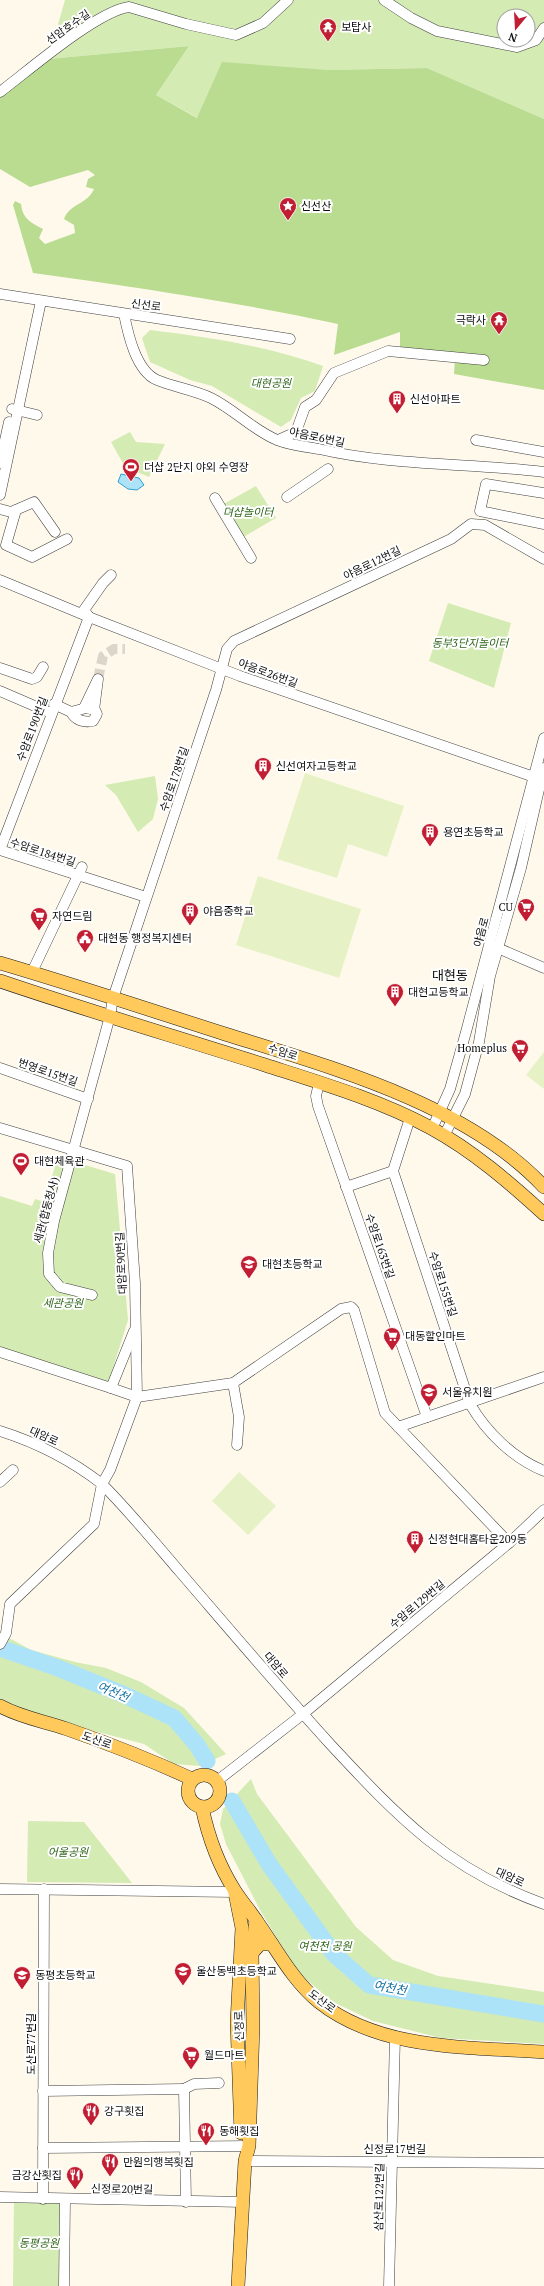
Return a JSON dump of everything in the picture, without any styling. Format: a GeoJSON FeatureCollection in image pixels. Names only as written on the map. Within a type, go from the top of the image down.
{"type":"FeatureCollection","features":[{"type":"Feature","properties":{"kind":"main road","name":"수암로"},"geometry":{"type":"LineString","coordinates":[[0,962],[311,1061],[392,1090],[453,1120],[501,1150],[544,1187]]}},
{"type":"Feature","properties":{"kind":"main road","name":"수암로"},"geometry":{"type":"LineString","coordinates":[[0,981],[319,1082],[410,1118],[444,1136],[506,1180],[544,1214]]}},
{"type":"Feature","properties":{"kind":"main road","name":"도산로"},"geometry":{"type":"LineString","coordinates":[[0,1706],[18,1716],[65,1728],[127,1750],[192,1780]]}},
{"type":"Feature","properties":{"kind":"main road"},"geometry":{"type":"LineString","coordinates":[[204,1774],[213,1777],[217,1781],[220,1794],[217,1801],[212,1805],[202,1807],[192,1801],[188,1794],[188,1785],[192,1780],[204,1774]]}},
{"type":"Feature","properties":{"kind":"main road","name":"도산로"},"geometry":{"type":"LineString","coordinates":[[202,1807],[211,1842],[235,1892],[297,1980],[319,2002],[347,2019],[394,2036],[433,2044],[544,2052]]}},
{"type":"Feature","properties":{"kind":"main road","name":"신정로"},"geometry":{"type":"LineString","coordinates":[[235,1892],[242,1928],[238,2022],[245,2147],[238,2286]]}},
{"type":"Feature","properties":{"kind":"main road","name":"신정로"},"geometry":{"type":"LineString","coordinates":[[245,2147],[252,2026],[252,1953],[256,1920]]}},
{"type":"Feature","properties":{"kind":"main road"},"geometry":{"type":"LineString","coordinates":[[252,1953],[260,1944],[272,1944]]}},
{"type":"Feature","properties":{"kind":"street","name":"선암호수길"},"geometry":{"type":"LineString","coordinates":[[0,92],[92,24],[121,8],[129,7],[191,26],[236,34],[263,23],[288,0]]}},
{"type":"Feature","properties":{"kind":"street"},"geometry":{"type":"LineString","coordinates":[[384,0],[411,18],[437,31],[512,46],[530,43],[536,40],[544,28]]}},
{"type":"Feature","properties":{"kind":"street","name":"신선로"},"geometry":{"type":"LineString","coordinates":[[0,294],[124,314],[222,327],[290,339]]}},
{"type":"Feature","properties":{"kind":"street"},"geometry":{"type":"LineString","coordinates":[[0,495],[15,410],[38,300]]}},
{"type":"Feature","properties":{"kind":"street","name":"야음로6번길"},"geometry":{"type":"LineString","coordinates":[[124,314],[127,333],[139,362],[155,379],[210,398],[236,412],[253,426],[278,440],[356,458],[500,467],[544,472]]}},
{"type":"Feature","properties":{"kind":"street"},"geometry":{"type":"LineString","coordinates":[[278,440],[296,432],[305,407],[316,400],[334,373],[388,351],[484,360]]}},
{"type":"Feature","properties":{"kind":"street"},"geometry":{"type":"LineString","coordinates":[[15,410],[37,415]]}},
{"type":"Feature","properties":{"kind":"street"},"geometry":{"type":"LineString","coordinates":[[0,463],[15,410]]}},
{"type":"Feature","properties":{"kind":"street"},"geometry":{"type":"LineString","coordinates":[[476,440],[544,452]]}},
{"type":"Feature","properties":{"kind":"street"},"geometry":{"type":"LineString","coordinates":[[287,497],[328,469]]}},
{"type":"Feature","properties":{"kind":"street"},"geometry":{"type":"LineString","coordinates":[[544,493],[486,484],[480,511],[544,524]]}},
{"type":"Feature","properties":{"kind":"street"},"geometry":{"type":"LineString","coordinates":[[216,498],[251,558]]}},
{"type":"Feature","properties":{"kind":"street"},"geometry":{"type":"LineString","coordinates":[[0,509],[11,512],[34,502],[55,532]]}},
{"type":"Feature","properties":{"kind":"street"},"geometry":{"type":"LineString","coordinates":[[16,510],[6,545],[32,557],[67,539]]}},
{"type":"Feature","properties":{"kind":"street","name":"야음로12번길"},"geometry":{"type":"LineString","coordinates":[[223,669],[227,649],[234,641],[451,539],[471,524],[485,525],[544,559]]}},
{"type":"Feature","properties":{"kind":"street","name":"수암로190번길"},"geometry":{"type":"LineString","coordinates":[[0,850],[89,617],[84,610],[103,583],[111,575]]}},
{"type":"Feature","properties":{"kind":"street","name":"야음로26번길"},"geometry":{"type":"LineString","coordinates":[[0,580],[89,617],[223,669],[539,780]]}},
{"type":"Feature","properties":{"kind":"street"},"geometry":{"type":"LineString","coordinates":[[0,668],[32,679],[37,677],[43,667]]}},
{"type":"Feature","properties":{"kind":"street","name":"수암로178번길"},"geometry":{"type":"LineString","coordinates":[[110,1016],[113,998],[223,669]]}},
{"type":"Feature","properties":{"kind":"street"},"geometry":{"type":"LineString","coordinates":[[0,691],[53,709],[71,712],[89,709],[96,712],[96,717],[93,721],[88,722],[77,719],[71,712]]}},
{"type":"Feature","properties":{"kind":"street","name":"야음로"},"geometry":{"type":"LineString","coordinates":[[444,1136],[465,1094],[479,1042],[494,946],[521,868],[539,808],[539,780],[544,738]]}},
{"type":"Feature","properties":{"kind":"street"},"geometry":{"type":"LineString","coordinates":[[539,780],[544,768]]}},
{"type":"Feature","properties":{"kind":"street","name":"야음로"},"geometry":{"type":"LineString","coordinates":[[432,1129],[450,1089],[494,946],[539,780]]}},
{"type":"Feature","properties":{"kind":"street","name":"수암로184번길"},"geometry":{"type":"LineString","coordinates":[[0,850],[80,872]]}},
{"type":"Feature","properties":{"kind":"street"},"geometry":{"type":"LineString","coordinates":[[32,972],[80,872],[146,897]]}},
{"type":"Feature","properties":{"kind":"street"},"geometry":{"type":"LineString","coordinates":[[494,946],[544,968]]}},
{"type":"Feature","properties":{"kind":"street"},"geometry":{"type":"LineString","coordinates":[[74,1151],[110,1016]]}},
{"type":"Feature","properties":{"kind":"street","name":"번영로15번길"},"geometry":{"type":"LineString","coordinates":[[0,1068],[88,1099]]}},
{"type":"Feature","properties":{"kind":"street","name":"수암로163번길"},"geometry":{"type":"LineString","coordinates":[[319,1082],[316,1096],[318,1106],[427,1417]]}},
{"type":"Feature","properties":{"kind":"street"},"geometry":{"type":"LineString","coordinates":[[346,1187],[393,1171],[410,1118]]}},
{"type":"Feature","properties":{"kind":"street","name":"대암로90번길"},"geometry":{"type":"LineString","coordinates":[[0,1128],[127,1166],[135,1283],[137,1397],[110,1470],[102,1484],[94,1524],[10,1604],[6,1633],[0,1644]]}},
{"type":"Feature","properties":{"kind":"street","name":"세관(합동청사)"},"geometry":{"type":"LineString","coordinates":[[74,1151],[54,1221],[48,1253],[49,1274],[60,1287],[92,1294]]}},
{"type":"Feature","properties":{"kind":"street","name":"수암로155번길"},"geometry":{"type":"LineString","coordinates":[[393,1171],[470,1404],[483,1424],[502,1443],[530,1465],[544,1471]]}},
{"type":"Feature","properties":{"kind":"street"},"geometry":{"type":"LineString","coordinates":[[0,1352],[137,1397],[233,1383],[341,1310],[351,1307],[354,1310],[385,1413],[509,1542]]}},
{"type":"Feature","properties":{"kind":"street"},"geometry":{"type":"LineString","coordinates":[[111,1388],[136,1327]]}},
{"type":"Feature","properties":{"kind":"street"},"geometry":{"type":"LineString","coordinates":[[398,1427],[470,1404],[544,1377]]}},
{"type":"Feature","properties":{"kind":"street"},"geometry":{"type":"LineString","coordinates":[[233,1383],[239,1417],[237,1445]]}},
{"type":"Feature","properties":{"kind":"street","name":"대암로"},"geometry":{"type":"LineString","coordinates":[[0,1431],[46,1449],[76,1464],[102,1484],[303,1714],[388,1806],[434,1846],[472,1872],[513,1893],[544,1904]]}},
{"type":"Feature","properties":{"kind":"street"},"geometry":{"type":"LineString","coordinates":[[0,1482],[13,1470]]}},
{"type":"Feature","properties":{"kind":"street","name":"수암로129번길"},"geometry":{"type":"LineString","coordinates":[[217,1781],[303,1714],[509,1542],[544,1510]]}},
{"type":"Feature","properties":{"kind":"street"},"geometry":{"type":"LineString","coordinates":[[0,1889],[235,1892]]}},
{"type":"Feature","properties":{"kind":"street","name":"도산로77번길"},"geometry":{"type":"LineString","coordinates":[[43,2199],[44,1889]]}},
{"type":"Feature","properties":{"kind":"street","name":"삼산로122번길"},"geometry":{"type":"LineString","coordinates":[[389,2286],[394,2036]]}},
{"type":"Feature","properties":{"kind":"street"},"geometry":{"type":"LineString","coordinates":[[43,2091],[184,2089],[194,2084],[219,2083]]}},
{"type":"Feature","properties":{"kind":"street"},"geometry":{"type":"LineString","coordinates":[[184,2089],[186,2202]]}},
{"type":"Feature","properties":{"kind":"street"},"geometry":{"type":"LineString","coordinates":[[43,2148],[245,2147]]}},
{"type":"Feature","properties":{"kind":"street","name":"신정로17번길"},"geometry":{"type":"LineString","coordinates":[[245,2161],[544,2163]]}},
{"type":"Feature","properties":{"kind":"street","name":"신정로20번길"},"geometry":{"type":"LineString","coordinates":[[0,2197],[65,2200],[243,2202]]}},
{"type":"Feature","properties":{"kind":"street"},"geometry":{"type":"LineString","coordinates":[[64,2286],[65,2200]]}},
{"type":"Feature","properties":{"kind":"green space"},"geometry":{"type":"Polygon","coordinates":[[[65,0],[544,0],[544,119],[427,68],[327,70],[198,118],[156,95],[189,46],[48,59],[65,0]]]}},
{"type":"Feature","properties":{"kind":"green space"},"geometry":{"type":"Polygon","coordinates":[[[189,46],[156,95],[197,118],[222,62],[327,70],[427,68],[544,119],[544,390],[454,374],[455,359],[400,350],[400,332],[334,355],[338,324],[186,296],[33,273],[13,205],[15,201],[21,204],[23,213],[28,220],[43,229],[39,238],[45,244],[75,233],[74,225],[64,219],[70,210],[91,194],[94,189],[86,187],[88,179],[95,175],[88,170],[30,187],[0,169],[0,97],[48,59],[189,46]]]}},
{"type":"Feature","properties":{"kind":"green space","name":"대현공원"},"geometry":{"type":"Polygon","coordinates":[[[150,330],[238,343],[281,353],[323,366],[315,391],[301,398],[291,420],[281,427],[212,386],[190,380],[150,362],[142,338],[150,330]]]}},
{"type":"Feature","properties":{"kind":"green space"},"geometry":{"type":"Polygon","coordinates":[[[130,432],[136,442],[165,444],[149,477],[125,467],[111,442],[130,432]]]}},
{"type":"Feature","properties":{"kind":"green space","name":"뎌샵놀이터"},"geometry":{"type":"Polygon","coordinates":[[[256,486],[276,518],[240,539],[220,506],[256,486]]]}},
{"type":"Feature","properties":{"kind":"green space","name":"동부3단지놀이터"},"geometry":{"type":"Polygon","coordinates":[[[448,603],[511,623],[494,688],[429,661],[448,603]]]}},
{"type":"Feature","properties":{"kind":"green space"},"geometry":{"type":"Polygon","coordinates":[[[305,773],[404,806],[387,857],[348,844],[337,878],[277,859],[305,773]]]}},
{"type":"Feature","properties":{"kind":"green space"},"geometry":{"type":"Polygon","coordinates":[[[155,776],[158,799],[153,819],[138,832],[116,795],[105,785],[155,776]]]}},
{"type":"Feature","properties":{"kind":"green space"},"geometry":{"type":"Polygon","coordinates":[[[258,876],[361,909],[339,978],[236,945],[258,876]]]}},
{"type":"Feature","properties":{"kind":"green space"},"geometry":{"type":"Polygon","coordinates":[[[544,1052],[544,1089],[526,1075],[544,1052]]]}},
{"type":"Feature","properties":{"kind":"green space","name":"세관공원"},"geometry":{"type":"Polygon","coordinates":[[[58,1157],[115,1174],[128,1320],[108,1384],[0,1350],[0,1196],[32,1206],[35,1199],[44,1202],[58,1157]]]}},
{"type":"Feature","properties":{"kind":"green space"},"geometry":{"type":"Polygon","coordinates":[[[239,1472],[276,1506],[248,1535],[212,1501],[239,1472]]]}},
{"type":"Feature","properties":{"kind":"green space"},"geometry":{"type":"Polygon","coordinates":[[[0,1633],[31,1650],[75,1662],[106,1668],[141,1682],[184,1708],[226,1754],[200,1766],[174,1764],[144,1744],[44,1718],[0,1700],[0,1633]]]}},
{"type":"Feature","properties":{"kind":"green space","name":"여천천 공원"},"geometry":{"type":"Polygon","coordinates":[[[251,1779],[257,1794],[356,1927],[393,1960],[438,1976],[544,1992],[544,2044],[441,2038],[373,2021],[331,2001],[296,1970],[260,1910],[226,1844],[220,1824],[223,1809],[251,1779]]]}},
{"type":"Feature","properties":{"kind":"green space","name":"어울공원"},"geometry":{"type":"Polygon","coordinates":[[[28,1821],[84,1822],[132,1883],[27,1882],[28,1821]]]}},
{"type":"Feature","properties":{"kind":"green space","name":"동평공원"},"geometry":{"type":"Polygon","coordinates":[[[14,2198],[65,2200],[64,2286],[13,2286],[14,2198]]]}},
{"type":"Feature","properties":{"kind":"water","name":"더샵 2단지 야외 수영장"},"geometry":{"type":"Polygon","coordinates":[[[121,474],[139,478],[144,485],[137,490],[128,489],[118,482],[121,474]]]}},
{"type":"Feature","properties":{"kind":"waterway","name":"여천천"},"geometry":{"type":"LineString","coordinates":[[0,1648],[58,1668],[127,1696],[174,1718],[197,1745],[207,1761]]}},
{"type":"Feature","properties":{"kind":"waterway","name":"여천천"},"geometry":{"type":"LineString","coordinates":[[232,1801],[269,1864],[334,1954],[369,1985],[544,2014]]}},
{"type":"Feature","properties":{"kind":"tunnel"},"geometry":{"type":"LineString","coordinates":[[98,679],[103,656],[114,649],[125,649]]}},
{"type":"Feature","properties":{"kind":"place","name":"보탑사"},"geometry":{"type":"Point","coordinates":[328,42]}},
{"type":"Feature","properties":{"kind":"place","name":"신선산"},"geometry":{"type":"Point","coordinates":[288,221]}},
{"type":"Feature","properties":{"kind":"place","name":"극락사"},"geometry":{"type":"Point","coordinates":[499,335]}},
{"type":"Feature","properties":{"kind":"place","name":"신선아파트"},"geometry":{"type":"Point","coordinates":[397,414]}},
{"type":"Feature","properties":{"kind":"place","name":"더샵 2단지 야외 수영장"},"geometry":{"type":"Point","coordinates":[131,482]}},
{"type":"Feature","properties":{"kind":"place","name":"신선여자고등학교"},"geometry":{"type":"Point","coordinates":[263,781]}},
{"type":"Feature","properties":{"kind":"place","name":"용연초등학교"},"geometry":{"type":"Point","coordinates":[430,847]}},
{"type":"Feature","properties":{"kind":"place","name":"CU"},"geometry":{"type":"Point","coordinates":[526,922]}},
{"type":"Feature","properties":{"kind":"place","name":"야음중학교"},"geometry":{"type":"Point","coordinates":[190,926]}},
{"type":"Feature","properties":{"kind":"place","name":"자연드림"},"geometry":{"type":"Point","coordinates":[39,931]}},
{"type":"Feature","properties":{"kind":"place","name":"대현동 행정복지센터"},"geometry":{"type":"Point","coordinates":[85,953]}},
{"type":"Feature","properties":{"kind":"place","name":"대현고등학교"},"geometry":{"type":"Point","coordinates":[395,1007]}},
{"type":"Feature","properties":{"kind":"place","name":"Homeplus"},"geometry":{"type":"Point","coordinates":[520,1063]}},
{"type":"Feature","properties":{"kind":"place","name":"대현체육관"},"geometry":{"type":"Point","coordinates":[21,1176]}},
{"type":"Feature","properties":{"kind":"place","name":"대현초등학교"},"geometry":{"type":"Point","coordinates":[249,1279]}},
{"type":"Feature","properties":{"kind":"place","name":"대동할인마트"},"geometry":{"type":"Point","coordinates":[392,1351]}},
{"type":"Feature","properties":{"kind":"place","name":"서울유치원"},"geometry":{"type":"Point","coordinates":[429,1407]}},
{"type":"Feature","properties":{"kind":"place","name":"신정현대홈타운209동"},"geometry":{"type":"Point","coordinates":[415,1554]}},
{"type":"Feature","properties":{"kind":"place","name":"울산동백초등학교"},"geometry":{"type":"Point","coordinates":[183,1986]}},
{"type":"Feature","properties":{"kind":"place","name":"동평초등학교"},"geometry":{"type":"Point","coordinates":[22,1990]}},
{"type":"Feature","properties":{"kind":"place","name":"월드마트"},"geometry":{"type":"Point","coordinates":[191,2070]}},
{"type":"Feature","properties":{"kind":"place","name":"강구횟집"},"geometry":{"type":"Point","coordinates":[91,2126]}},
{"type":"Feature","properties":{"kind":"place","name":"동해횟집"},"geometry":{"type":"Point","coordinates":[206,2146]}},
{"type":"Feature","properties":{"kind":"place","name":"만원의행복횟집"},"geometry":{"type":"Point","coordinates":[110,2177]}},
{"type":"Feature","properties":{"kind":"place","name":"금강산횟집"},"geometry":{"type":"Point","coordinates":[75,2190]}},
{"type":"Feature","properties":{"kind":"district","name":"대현동"},"geometry":{"type":"Point","coordinates":[450,975]}}]}
